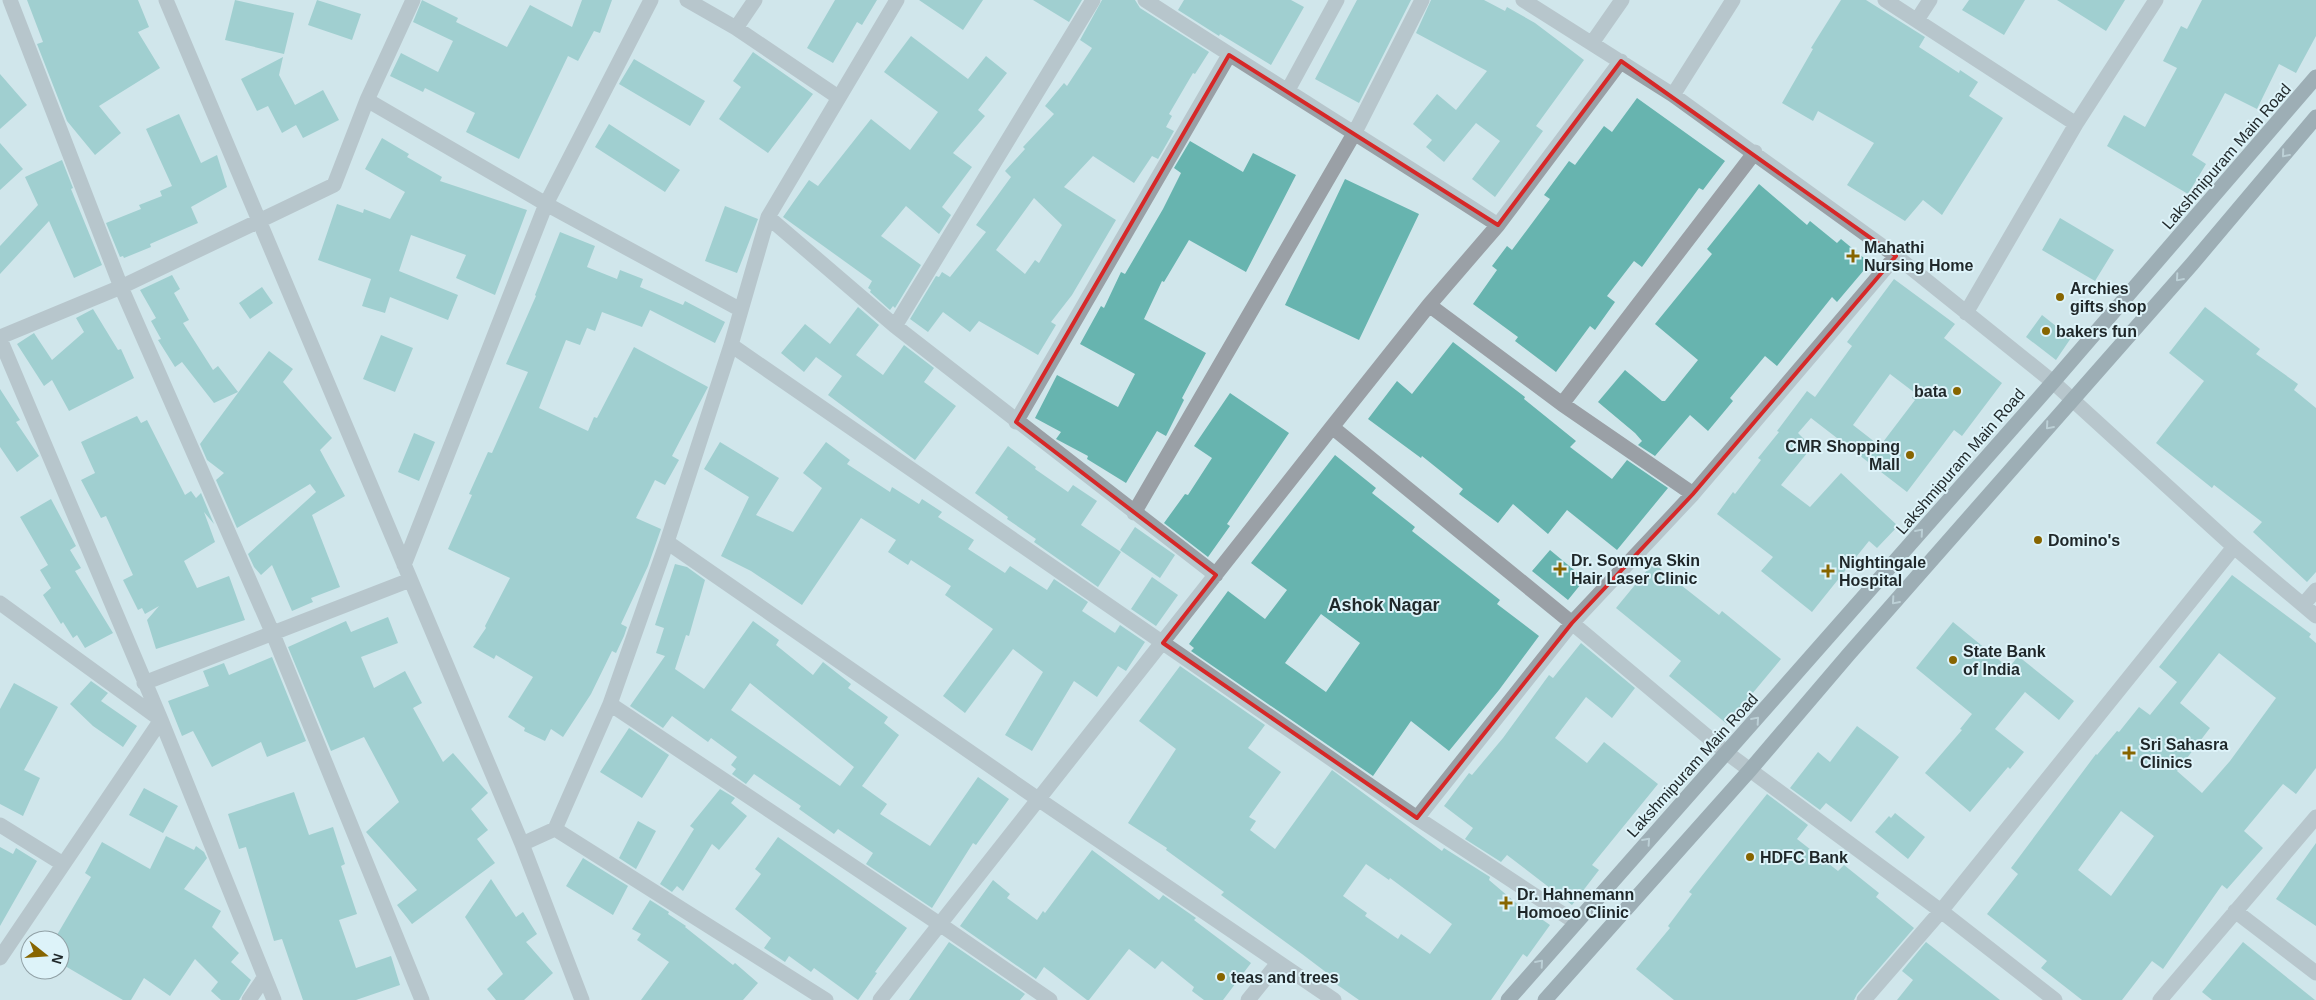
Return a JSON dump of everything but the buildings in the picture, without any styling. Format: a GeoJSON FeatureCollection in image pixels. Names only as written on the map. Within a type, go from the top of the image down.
{"type":"FeatureCollection","features":[{"type":"Feature","properties":{"kind":"main road","name":"Lakshmipuram Main Road"},"geometry":{"type":"LineString","coordinates":[[1508,1000],[2053,382],[2316,78]]}},
{"type":"Feature","properties":{"kind":"main road"},"geometry":{"type":"LineString","coordinates":[[1545,1000],[1750,770],[1855,646],[2192,264],[2316,117]]}},
{"type":"Feature","properties":{"kind":"street"},"geometry":{"type":"LineString","coordinates":[[10,0],[121,287],[273,634],[422,1000]]}},
{"type":"Feature","properties":{"kind":"street"},"geometry":{"type":"LineString","coordinates":[[166,0],[522,844],[582,1000]]}},
{"type":"Feature","properties":{"kind":"street"},"geometry":{"type":"LineString","coordinates":[[274,1000],[161,720],[0,338],[121,287],[334,185],[367,100],[413,0]]}},
{"type":"Feature","properties":{"kind":"street"},"geometry":{"type":"LineString","coordinates":[[404,565],[546,204],[651,0]]}},
{"type":"Feature","properties":{"kind":"street"},"geometry":{"type":"LineString","coordinates":[[687,0],[736,28],[838,97]]}},
{"type":"Feature","properties":{"kind":"street"},"geometry":{"type":"LineString","coordinates":[[736,28],[755,0]]}},
{"type":"Feature","properties":{"kind":"street"},"geometry":{"type":"LineString","coordinates":[[522,844],[555,829],[610,704],[667,542],[731,345],[768,217],[897,0]]}},
{"type":"Feature","properties":{"kind":"street"},"geometry":{"type":"LineString","coordinates":[[895,326],[1093,0]]}},
{"type":"Feature","properties":{"kind":"street"},"geometry":{"type":"LineString","coordinates":[[1145,0],[1355,132],[1498,225]]}},
{"type":"Feature","properties":{"kind":"street"},"geometry":{"type":"LineString","coordinates":[[1288,90],[1337,0]]}},
{"type":"Feature","properties":{"kind":"street"},"geometry":{"type":"LineString","coordinates":[[1134,513],[1355,132],[1422,0]]}},
{"type":"Feature","properties":{"kind":"street"},"geometry":{"type":"LineString","coordinates":[[1523,0],[1673,95],[1755,152],[1896,256],[2053,382],[2234,547],[2316,616]]}},
{"type":"Feature","properties":{"kind":"street"},"geometry":{"type":"LineString","coordinates":[[1592,43],[1622,0]]}},
{"type":"Feature","properties":{"kind":"street"},"geometry":{"type":"LineString","coordinates":[[1673,95],[1733,0]]}},
{"type":"Feature","properties":{"kind":"street"},"geometry":{"type":"LineString","coordinates":[[1886,0],[2076,124]]}},
{"type":"Feature","properties":{"kind":"street"},"geometry":{"type":"LineString","coordinates":[[1917,20],[1930,0]]}},
{"type":"Feature","properties":{"kind":"street"},"geometry":{"type":"LineString","coordinates":[[1966,313],[2076,124],[2156,0]]}},
{"type":"Feature","properties":{"kind":"street"},"geometry":{"type":"LineString","coordinates":[[1016,422],[1229,54]]}},
{"type":"Feature","properties":{"kind":"street"},"geometry":{"type":"LineString","coordinates":[[880,1000],[1429,305],[1498,225],[1621,61]]}},
{"type":"Feature","properties":{"kind":"street"},"geometry":{"type":"LineString","coordinates":[[367,100],[546,204],[741,310]]}},
{"type":"Feature","properties":{"kind":"street"},"geometry":{"type":"LineString","coordinates":[[1562,404],[1755,152]]}},
{"type":"Feature","properties":{"kind":"street"},"geometry":{"type":"LineString","coordinates":[[768,217],[895,326],[1016,422],[1216,575]]}},
{"type":"Feature","properties":{"kind":"street"},"geometry":{"type":"LineString","coordinates":[[1417,818],[1572,623],[1693,494],[1896,256]]}},
{"type":"Feature","properties":{"kind":"street"},"geometry":{"type":"LineString","coordinates":[[1429,305],[1562,404],[1693,494]]}},
{"type":"Feature","properties":{"kind":"street"},"geometry":{"type":"LineString","coordinates":[[731,345],[1417,818],[1575,922]]}},
{"type":"Feature","properties":{"kind":"street"},"geometry":{"type":"LineString","coordinates":[[1332,427],[1572,623],[1727,753],[1941,911],[2055,1000]]}},
{"type":"Feature","properties":{"kind":"street"},"geometry":{"type":"LineString","coordinates":[[667,542],[1038,799],[1334,1000]]}},
{"type":"Feature","properties":{"kind":"street"},"geometry":{"type":"LineString","coordinates":[[1864,1000],[1941,911],[2234,547]]}},
{"type":"Feature","properties":{"kind":"street"},"geometry":{"type":"LineString","coordinates":[[144,683],[410,580]]}},
{"type":"Feature","properties":{"kind":"street"},"geometry":{"type":"LineString","coordinates":[[2303,605],[2316,590]]}},
{"type":"Feature","properties":{"kind":"street"},"geometry":{"type":"LineString","coordinates":[[0,603],[161,720]]}},
{"type":"Feature","properties":{"kind":"street"},"geometry":{"type":"LineString","coordinates":[[610,704],[941,924],[1050,1000]]}},
{"type":"Feature","properties":{"kind":"street"},"geometry":{"type":"LineString","coordinates":[[0,958],[161,720]]}},
{"type":"Feature","properties":{"kind":"street"},"geometry":{"type":"LineString","coordinates":[[2160,1000],[2316,817]]}},
{"type":"Feature","properties":{"kind":"street"},"geometry":{"type":"LineString","coordinates":[[0,825],[63,864]]}},
{"type":"Feature","properties":{"kind":"street"},"geometry":{"type":"LineString","coordinates":[[555,829],[826,1000]]}},
{"type":"Feature","properties":{"kind":"street"},"geometry":{"type":"LineString","coordinates":[[2235,911],[2316,973]]}},
{"type":"Feature","properties":{"kind":"street"},"geometry":{"type":"LineString","coordinates":[[1248,1000],[1278,963]]}},
{"type":"Feature","properties":{"kind":"street"},"geometry":{"type":"LineString","coordinates":[[249,1000],[264,978]]}},
{"type":"Feature","properties":{"kind":"highlighted area"},"geometry":{"type":"Polygon","coordinates":[[[1229,55],[1498,225],[1621,61],[1896,256],[1693,494],[1572,623],[1417,818],[1163,643],[1216,575],[1016,422],[1229,55]]]}},
{"type":"Feature","properties":{"kind":"place","name":"Mahathi Nursing Home"},"geometry":{"type":"Point","coordinates":[1853,256]}},
{"type":"Feature","properties":{"kind":"place","name":"Archies gifts shop"},"geometry":{"type":"Point","coordinates":[2060,297]}},
{"type":"Feature","properties":{"kind":"place","name":"bakers fun"},"geometry":{"type":"Point","coordinates":[2046,331]}},
{"type":"Feature","properties":{"kind":"place","name":"bata"},"geometry":{"type":"Point","coordinates":[1957,391]}},
{"type":"Feature","properties":{"kind":"place","name":"CMR Shopping Mall"},"geometry":{"type":"Point","coordinates":[1910,455]}},
{"type":"Feature","properties":{"kind":"place","name":"Domino's"},"geometry":{"type":"Point","coordinates":[2038,540]}},
{"type":"Feature","properties":{"kind":"place","name":"Dr. Sowmya Skin Hair Laser Clinic"},"geometry":{"type":"Point","coordinates":[1560,569]}},
{"type":"Feature","properties":{"kind":"place","name":"Nightingale Hospital"},"geometry":{"type":"Point","coordinates":[1828,571]}},
{"type":"Feature","properties":{"kind":"place","name":"State Bank of India"},"geometry":{"type":"Point","coordinates":[1953,660]}},
{"type":"Feature","properties":{"kind":"place","name":"Sri Sahasra Clinics"},"geometry":{"type":"Point","coordinates":[2129,753]}},
{"type":"Feature","properties":{"kind":"place","name":"HDFC Bank"},"geometry":{"type":"Point","coordinates":[1750,857]}},
{"type":"Feature","properties":{"kind":"place","name":"Dr. Hahnemann Homoeo Clinic"},"geometry":{"type":"Point","coordinates":[1506,903]}},
{"type":"Feature","properties":{"kind":"place","name":"teas and trees"},"geometry":{"type":"Point","coordinates":[1221,977]}},
{"type":"Feature","properties":{"kind":"district","name":"Ashok Nagar"},"geometry":{"type":"Point","coordinates":[1384,605]}}]}
